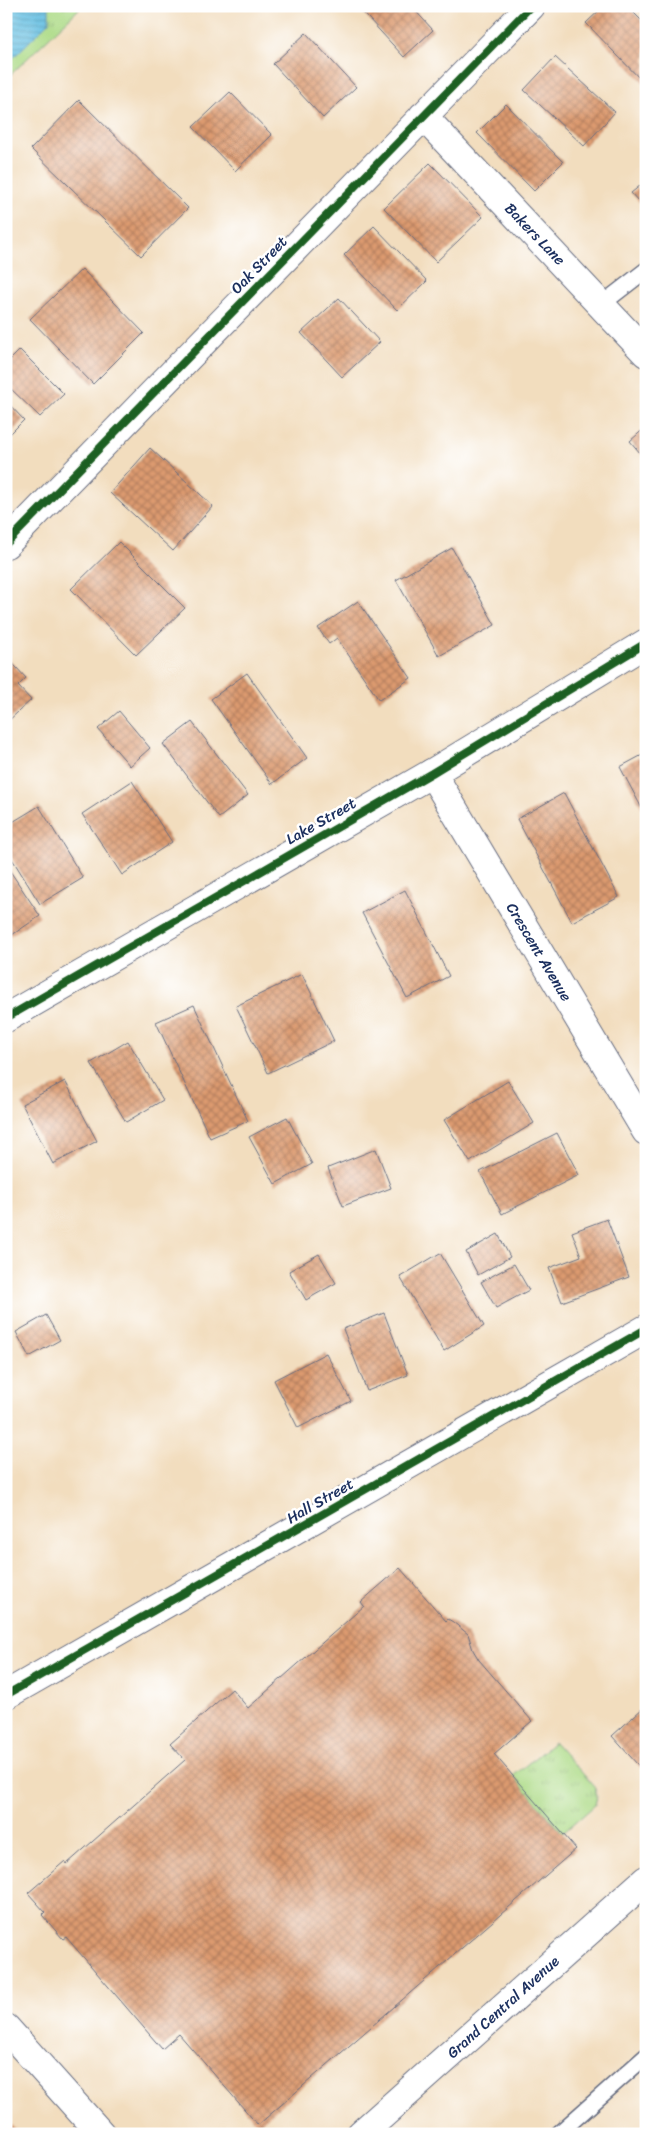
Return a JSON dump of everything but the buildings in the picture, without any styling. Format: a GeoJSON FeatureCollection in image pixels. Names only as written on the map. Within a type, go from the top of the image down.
{"type":"FeatureCollection","features":[{"type":"Feature","properties":{"kind":"street","name":"Oak Street"},"geometry":{"type":"LineString","coordinates":[[6,544],[528,7]]}},
{"type":"Feature","properties":{"kind":"street","name":"Bakers Lane"},"geometry":{"type":"LineString","coordinates":[[424,116],[646,353]]}},
{"type":"Feature","properties":{"kind":"street","name":"Lake Street"},"geometry":{"type":"LineString","coordinates":[[6,1018],[432,773],[646,643]]}},
{"type":"Feature","properties":{"kind":"street","name":"Crescent Avenue"},"geometry":{"type":"LineString","coordinates":[[432,773],[646,1131]]}},
{"type":"Feature","properties":{"kind":"street","name":"Hall Street"},"geometry":{"type":"LineString","coordinates":[[6,1695],[646,1329]]}},
{"type":"Feature","properties":{"kind":"street","name":"Grand Central Avenue"},"geometry":{"type":"LineString","coordinates":[[361,2134],[646,1880]]}},
{"type":"Feature","properties":{"kind":"street"},"geometry":{"type":"LineString","coordinates":[[6,2028],[101,2134]]}},
{"type":"Feature","properties":{"kind":"lane"},"geometry":{"type":"LineString","coordinates":[[602,304],[646,270]]}},
{"type":"Feature","properties":{"kind":"lane"},"geometry":{"type":"LineString","coordinates":[[558,2134],[646,2056]]}},
{"type":"Feature","properties":{"kind":"green space"},"geometry":{"type":"Polygon","coordinates":[[[6,6],[82,6],[6,79],[6,6]]]}},
{"type":"Feature","properties":{"kind":"green space"},"geometry":{"type":"Polygon","coordinates":[[[554,1742],[594,1786],[597,1796],[595,1805],[563,1833],[513,1776],[554,1742]]]}},
{"type":"Feature","properties":{"kind":"water"},"geometry":{"type":"Polygon","coordinates":[[[6,6],[49,6],[49,22],[6,65],[6,6]]]}},
{"type":"Feature","properties":{"kind":"cycle path"},"geometry":{"type":"LineString","coordinates":[[6,544],[531,6]]}},
{"type":"Feature","properties":{"kind":"cycle path"},"geometry":{"type":"LineString","coordinates":[[6,1018],[432,773],[646,643]]}},
{"type":"Feature","properties":{"kind":"cycle path"},"geometry":{"type":"LineString","coordinates":[[6,1695],[646,1329]]}}]}
